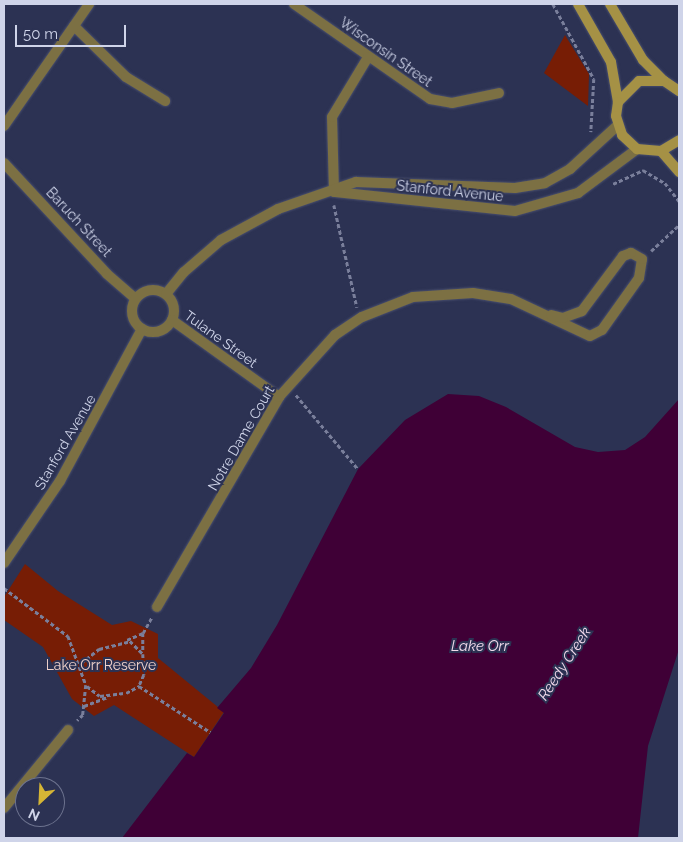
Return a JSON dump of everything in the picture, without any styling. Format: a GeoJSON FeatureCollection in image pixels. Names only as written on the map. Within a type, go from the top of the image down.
{"type":"FeatureCollection","features":[{"type":"Feature","properties":{"kind":"main road"},"geometry":{"type":"LineString","coordinates":[[578,4],[611,62],[618,102],[617,126],[637,148],[661,151],[679,140]]}},
{"type":"Feature","properties":{"kind":"main road"},"geometry":{"type":"LineString","coordinates":[[610,4],[643,60],[664,81],[679,91]]}},
{"type":"Feature","properties":{"kind":"main road"},"geometry":{"type":"LineString","coordinates":[[618,102],[639,81],[664,81]]}},
{"type":"Feature","properties":{"kind":"main road"},"geometry":{"type":"LineString","coordinates":[[661,151],[679,172]]}},
{"type":"Feature","properties":{"kind":"street"},"geometry":{"type":"LineString","coordinates":[[4,126],[89,4]]}},
{"type":"Feature","properties":{"kind":"street","name":"Wisconsin Street"},"geometry":{"type":"LineString","coordinates":[[294,4],[430,99],[452,103],[499,93]]}},
{"type":"Feature","properties":{"kind":"street"},"geometry":{"type":"LineString","coordinates":[[74,26],[126,76],[165,101]]}},
{"type":"Feature","properties":{"kind":"street"},"geometry":{"type":"LineString","coordinates":[[334,192],[332,117],[368,57]]}},
{"type":"Feature","properties":{"kind":"street","name":"Stanford Avenue"},"geometry":{"type":"LineString","coordinates":[[166,294],[200,256],[252,220],[334,192],[356,182],[515,188],[546,182],[570,169],[617,126]]}},
{"type":"Feature","properties":{"kind":"street","name":"Stanford Avenue"},"geometry":{"type":"LineString","coordinates":[[334,192],[515,210],[578,194],[637,148]]}},
{"type":"Feature","properties":{"kind":"street","name":"Baruch Street"},"geometry":{"type":"LineString","coordinates":[[4,163],[108,274],[135,298]]}},
{"type":"Feature","properties":{"kind":"street","name":"Notre Dame Court"},"geometry":{"type":"LineString","coordinates":[[158,607],[279,397],[335,335],[362,317],[413,297],[454,293],[511,299],[553,317],[584,336],[596,334],[639,278],[642,259],[631,253],[623,256],[582,311],[563,318],[553,317]]}},
{"type":"Feature","properties":{"kind":"street"},"geometry":{"type":"LineString","coordinates":[[145,290],[166,294],[172,301],[172,320],[154,332],[142,329],[132,309],[135,298],[145,290]]}},
{"type":"Feature","properties":{"kind":"street","name":"Tulane Street"},"geometry":{"type":"LineString","coordinates":[[172,320],[279,397]]}},
{"type":"Feature","properties":{"kind":"street","name":"Stanford Avenue"},"geometry":{"type":"LineString","coordinates":[[4,563],[60,482],[142,329]]}},
{"type":"Feature","properties":{"kind":"street"},"geometry":{"type":"LineString","coordinates":[[4,808],[68,730]]}},
{"type":"Feature","properties":{"kind":"path"},"geometry":{"type":"LineString","coordinates":[[553,4],[594,79],[595,113],[589,136]]}},
{"type":"Feature","properties":{"kind":"path"},"geometry":{"type":"LineString","coordinates":[[613,184],[643,170],[655,174],[679,201]]}},
{"type":"Feature","properties":{"kind":"path"},"geometry":{"type":"LineString","coordinates":[[334,192],[334,208],[362,317]]}},
{"type":"Feature","properties":{"kind":"path"},"geometry":{"type":"LineString","coordinates":[[642,259],[679,225]]}},
{"type":"Feature","properties":{"kind":"path"},"geometry":{"type":"LineString","coordinates":[[287,388],[358,469]]}},
{"type":"Feature","properties":{"kind":"path"},"geometry":{"type":"LineString","coordinates":[[4,588],[68,636],[81,663],[86,684],[83,714],[68,730]]}},
{"type":"Feature","properties":{"kind":"path"},"geometry":{"type":"LineString","coordinates":[[84,706],[139,686],[144,675],[143,633],[158,607]]}},
{"type":"Feature","properties":{"kind":"path"},"geometry":{"type":"LineString","coordinates":[[81,663],[91,653],[143,633]]}},
{"type":"Feature","properties":{"kind":"path"},"geometry":{"type":"LineString","coordinates":[[124,641],[136,644],[143,654]]}},
{"type":"Feature","properties":{"kind":"path"},"geometry":{"type":"LineString","coordinates":[[86,684],[96,695],[111,696]]}},
{"type":"Feature","properties":{"kind":"path"},"geometry":{"type":"LineString","coordinates":[[139,686],[210,732]]}},
{"type":"Feature","properties":{"kind":"green space"},"geometry":{"type":"Polygon","coordinates":[[[565,35],[589,74],[588,106],[544,73],[565,35]]]}},
{"type":"Feature","properties":{"kind":"green space","name":"Lake Orr Reserve"},"geometry":{"type":"Polygon","coordinates":[[[25,564],[58,591],[112,625],[131,621],[158,634],[158,658],[224,712],[194,757],[114,705],[94,716],[72,699],[43,647],[4,620],[4,597],[25,564]]]}},
{"type":"Feature","properties":{"kind":"water","name":"Lake Orr"},"geometry":{"type":"Polygon","coordinates":[[[448,394],[479,396],[506,407],[575,447],[598,452],[625,450],[645,437],[679,399],[679,649],[648,746],[638,838],[122,838],[187,753],[194,757],[224,713],[217,708],[251,668],[277,625],[358,469],[405,420],[448,394]]]}},
{"type":"Feature","properties":{"kind":"water label","name":"Reedy Creek"},"geometry":{"type":"Point","coordinates":[565,664]}}]}
